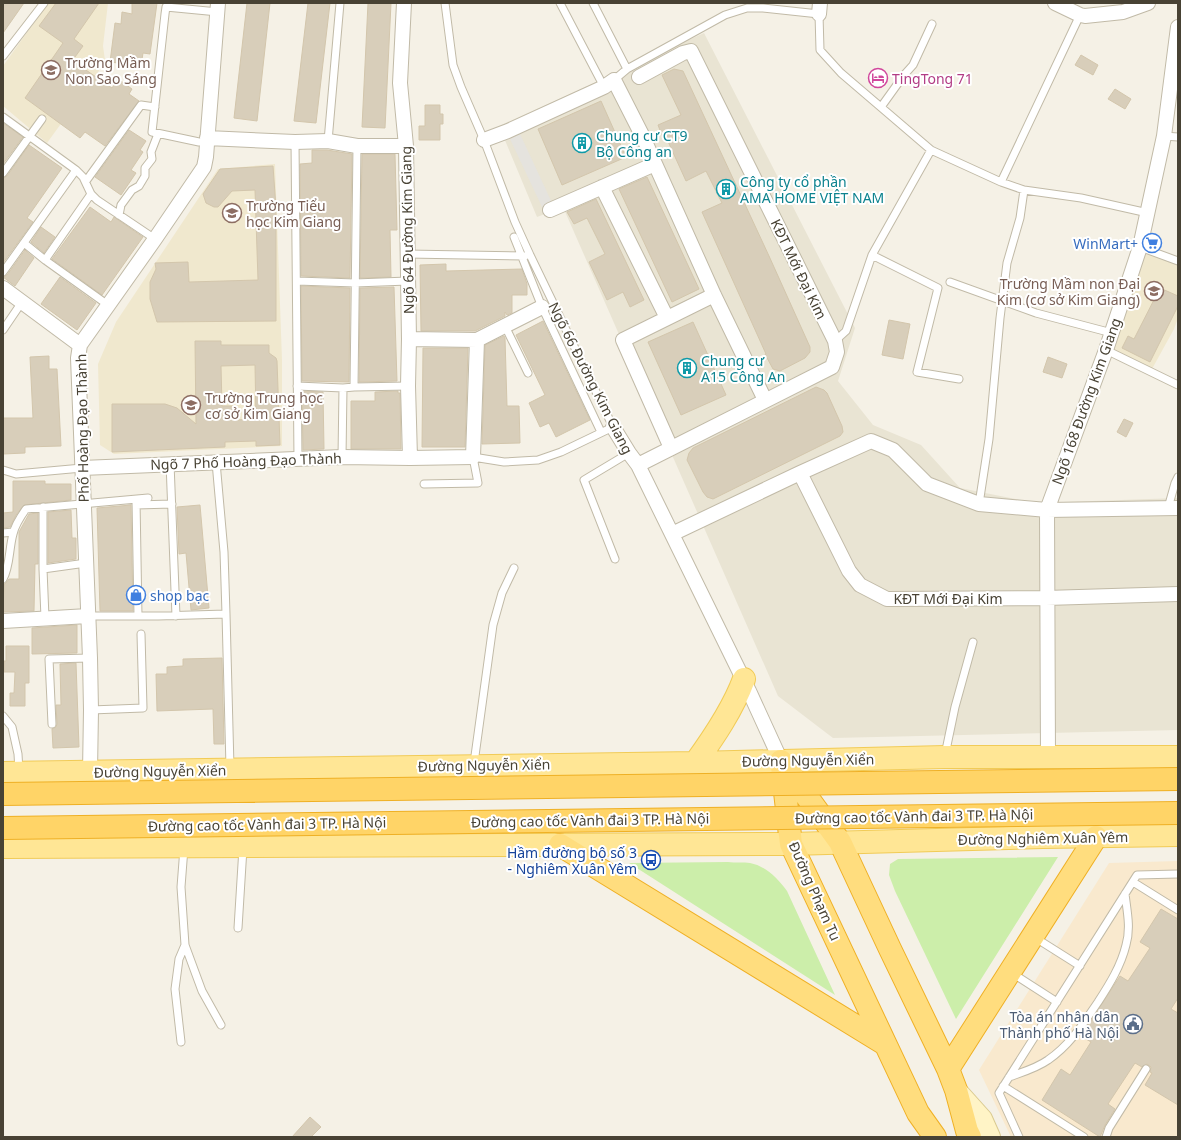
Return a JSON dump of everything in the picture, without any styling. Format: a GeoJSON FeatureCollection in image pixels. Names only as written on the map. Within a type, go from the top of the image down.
{"type":"FeatureCollection","features":[{"type":"Feature","properties":{"kind":"highway"},"geometry":{"type":"LineString","coordinates":[[781,761],[840,842],[948,1070],[956,1090],[970,1137]]}},
{"type":"Feature","properties":{"kind":"highway","name":"Đường Phạm Tu"},"geometry":{"type":"LineString","coordinates":[[781,761],[791,844],[918,1114],[935,1137]]}},
{"type":"Feature","properties":{"kind":"highway"},"geometry":{"type":"LineString","coordinates":[[3,794],[1178,779]]}},
{"type":"Feature","properties":{"kind":"highway","name":"Đường cao tốc Vành đai 3 TP. Hà Nội"},"geometry":{"type":"LineString","coordinates":[[3,828],[1178,813]]}},
{"type":"Feature","properties":{"kind":"highway"},"geometry":{"type":"LineString","coordinates":[[948,1070],[1096,837]]}},
{"type":"Feature","properties":{"kind":"highway"},"geometry":{"type":"LineString","coordinates":[[560,845],[885,1044]]}},
{"type":"Feature","properties":{"kind":"main road"},"geometry":{"type":"LineString","coordinates":[[695,763],[734,702],[744,679]]}},
{"type":"Feature","properties":{"kind":"main road"},"geometry":{"type":"LineString","coordinates":[[955,757],[1178,757]]}},
{"type":"Feature","properties":{"kind":"main road","name":"Đường Nguyễn Xiển"},"geometry":{"type":"LineString","coordinates":[[11,773],[474,765],[695,763],[955,757]]}},
{"type":"Feature","properties":{"kind":"main road"},"geometry":{"type":"LineString","coordinates":[[3,832],[193,828],[403,829],[427,845]]}},
{"type":"Feature","properties":{"kind":"main road","name":"Đường Nghiêm Xuân Yêm"},"geometry":{"type":"LineString","coordinates":[[840,842],[1178,836]]}},
{"type":"Feature","properties":{"kind":"main road"},"geometry":{"type":"LineString","coordinates":[[3,847],[791,844],[840,842]]}},
{"type":"Feature","properties":{"kind":"main road"},"geometry":{"type":"LineString","coordinates":[[956,1090],[982,1119],[990,1137]]}},
{"type":"Feature","properties":{"kind":"main road","name":"Đường Phạm Tu"},"geometry":{"type":"LineString","coordinates":[[918,1114],[920,1137]]}},
{"type":"Feature","properties":{"kind":"street","name":"Ngõ 64 Đường Kim Giang"},"geometry":{"type":"LineString","coordinates":[[404,3],[400,83],[406,146],[410,458]]}},
{"type":"Feature","properties":{"kind":"street"},"geometry":{"type":"LineString","coordinates":[[1055,3],[1080,15],[1123,12],[1148,3]]}},
{"type":"Feature","properties":{"kind":"street","name":"Phố Hoàng Đạo Thành"},"geometry":{"type":"LineString","coordinates":[[90,772],[90,658],[78,358],[80,345],[204,167],[204,141],[218,8]]}},
{"type":"Feature","properties":{"kind":"street","name":"Ngõ 168 Đường Kim Giang"},"geometry":{"type":"LineString","coordinates":[[1047,510],[1106,350],[1140,247],[1164,136],[1177,36]]}},
{"type":"Feature","properties":{"kind":"street","name":"KĐT Mới Đại Kim"},"geometry":{"type":"LineString","coordinates":[[638,465],[832,367],[837,352],[835,341],[691,51],[683,53],[639,77]]}},
{"type":"Feature","properties":{"kind":"street"},"geometry":{"type":"LineString","coordinates":[[484,140],[508,131],[609,83],[644,137],[714,295],[765,400]]}},
{"type":"Feature","properties":{"kind":"street"},"geometry":{"type":"LineString","coordinates":[[204,141],[328,141],[358,146],[406,146]]}},
{"type":"Feature","properties":{"kind":"street"},"geometry":{"type":"LineString","coordinates":[[550,210],[655,164]]}},
{"type":"Feature","properties":{"kind":"street"},"geometry":{"type":"LineString","coordinates":[[602,187],[667,318]]}},
{"type":"Feature","properties":{"kind":"street"},"geometry":{"type":"LineString","coordinates":[[3,288],[80,345]]}},
{"type":"Feature","properties":{"kind":"street"},"geometry":{"type":"LineString","coordinates":[[671,448],[623,340],[714,295]]}},
{"type":"Feature","properties":{"kind":"street"},"geometry":{"type":"LineString","coordinates":[[409,339],[477,340],[542,307]]}},
{"type":"Feature","properties":{"kind":"street"},"geometry":{"type":"LineString","coordinates":[[473,457],[477,340]]}},
{"type":"Feature","properties":{"kind":"street","name":"Ngõ 66 Đường Kim Giang"},"geometry":{"type":"LineString","coordinates":[[607,430],[629,453],[638,465],[744,679],[781,761]]}},
{"type":"Feature","properties":{"kind":"street"},"geometry":{"type":"LineString","coordinates":[[672,534],[871,441],[893,450],[927,484],[979,504],[1047,510],[1173,508]]}},
{"type":"Feature","properties":{"kind":"street","name":"Ngõ 7 Phố Hoàng Đạo Thành"},"geometry":{"type":"LineString","coordinates":[[82,468],[170,463],[342,457],[473,457]]}},
{"type":"Feature","properties":{"kind":"street","name":"KĐT Mới Đại Kim"},"geometry":{"type":"LineString","coordinates":[[800,473],[849,571],[860,585],[887,599],[1046,598],[1178,594]]}},
{"type":"Feature","properties":{"kind":"street"},"geometry":{"type":"LineString","coordinates":[[1047,510],[1046,598],[1048,758]]}},
{"type":"Feature","properties":{"kind":"street"},"geometry":{"type":"LineString","coordinates":[[3,621],[88,616]]}},
{"type":"Feature","properties":{"kind":"lane"},"geometry":{"type":"LineString","coordinates":[[3,56],[44,3]]}},
{"type":"Feature","properties":{"kind":"lane"},"geometry":{"type":"LineString","coordinates":[[328,141],[340,3]]}},
{"type":"Feature","properties":{"kind":"lane","name":"Ngõ 66 Đường Kim Giang"},"geometry":{"type":"LineString","coordinates":[[445,3],[453,64],[461,87],[484,140],[515,222],[526,256],[607,430]]}},
{"type":"Feature","properties":{"kind":"lane"},"geometry":{"type":"LineString","coordinates":[[560,3],[609,83],[627,69],[725,15],[747,8],[819,9],[820,50],[841,73],[931,150],[1000,182],[1024,190],[1081,198],[1148,213]]}},
{"type":"Feature","properties":{"kind":"lane"},"geometry":{"type":"LineString","coordinates":[[593,3],[627,69]]}},
{"type":"Feature","properties":{"kind":"lane"},"geometry":{"type":"LineString","coordinates":[[204,141],[152,132],[154,108],[166,7],[218,8]]}},
{"type":"Feature","properties":{"kind":"lane"},"geometry":{"type":"LineString","coordinates":[[1000,182],[1080,15]]}},
{"type":"Feature","properties":{"kind":"lane"},"geometry":{"type":"LineString","coordinates":[[881,107],[913,65],[932,24]]}},
{"type":"Feature","properties":{"kind":"lane"},"geometry":{"type":"LineString","coordinates":[[86,181],[141,105],[154,108]]}},
{"type":"Feature","properties":{"kind":"lane"},"geometry":{"type":"LineString","coordinates":[[3,117],[76,170],[86,181],[91,194],[155,239]]}},
{"type":"Feature","properties":{"kind":"lane"},"geometry":{"type":"LineString","coordinates":[[3,173],[42,119]]}},
{"type":"Feature","properties":{"kind":"lane"},"geometry":{"type":"LineString","coordinates":[[119,215],[121,205],[132,190],[139,186],[145,176],[145,168],[152,159],[151,152],[158,134]]}},
{"type":"Feature","properties":{"kind":"lane"},"geometry":{"type":"LineString","coordinates":[[1164,136],[1178,137]]}},
{"type":"Feature","properties":{"kind":"lane"},"geometry":{"type":"LineString","coordinates":[[295,142],[298,459]]}},
{"type":"Feature","properties":{"kind":"lane"},"geometry":{"type":"LineString","coordinates":[[354,387],[358,146]]}},
{"type":"Feature","properties":{"kind":"lane"},"geometry":{"type":"LineString","coordinates":[[835,341],[846,331],[872,255],[931,150]]}},
{"type":"Feature","properties":{"kind":"lane"},"geometry":{"type":"LineString","coordinates":[[3,272],[76,170]]}},
{"type":"Feature","properties":{"kind":"lane"},"geometry":{"type":"LineString","coordinates":[[979,504],[989,439],[1007,263],[1020,218],[1024,190]]}},
{"type":"Feature","properties":{"kind":"lane"},"geometry":{"type":"LineString","coordinates":[[46,260],[91,194]]}},
{"type":"Feature","properties":{"kind":"lane"},"geometry":{"type":"LineString","coordinates":[[424,484],[478,483],[473,457],[504,462],[538,460],[561,452],[607,430],[542,307],[526,256],[514,237]]}},
{"type":"Feature","properties":{"kind":"lane"},"geometry":{"type":"LineString","coordinates":[[24,243],[108,305]]}},
{"type":"Feature","properties":{"kind":"lane"},"geometry":{"type":"LineString","coordinates":[[1140,247],[1178,261]]}},
{"type":"Feature","properties":{"kind":"lane"},"geometry":{"type":"LineString","coordinates":[[407,254],[526,256]]}},
{"type":"Feature","properties":{"kind":"lane"},"geometry":{"type":"LineString","coordinates":[[872,255],[938,288],[917,372],[959,379]]}},
{"type":"Feature","properties":{"kind":"lane"},"geometry":{"type":"LineString","coordinates":[[296,281],[355,283],[408,281]]}},
{"type":"Feature","properties":{"kind":"lane"},"geometry":{"type":"LineString","coordinates":[[950,282],[1036,313],[1112,333]]}},
{"type":"Feature","properties":{"kind":"lane"},"geometry":{"type":"LineString","coordinates":[[3,330],[22,302]]}},
{"type":"Feature","properties":{"kind":"lane"},"geometry":{"type":"LineString","coordinates":[[505,326],[528,373]]}},
{"type":"Feature","properties":{"kind":"lane"},"geometry":{"type":"LineString","coordinates":[[1106,350],[1178,385]]}},
{"type":"Feature","properties":{"kind":"lane"},"geometry":{"type":"LineString","coordinates":[[297,386],[343,388],[408,386]]}},
{"type":"Feature","properties":{"kind":"lane"},"geometry":{"type":"LineString","coordinates":[[342,457],[343,388]]}},
{"type":"Feature","properties":{"kind":"lane"},"geometry":{"type":"LineString","coordinates":[[615,559],[584,480],[629,453]]}},
{"type":"Feature","properties":{"kind":"lane"},"geometry":{"type":"LineString","coordinates":[[216,462],[224,552],[230,770]]}},
{"type":"Feature","properties":{"kind":"lane"},"geometry":{"type":"LineString","coordinates":[[170,463],[176,616]]}},
{"type":"Feature","properties":{"kind":"lane"},"geometry":{"type":"LineString","coordinates":[[3,470],[16,474],[82,468]]}},
{"type":"Feature","properties":{"kind":"lane"},"geometry":{"type":"LineString","coordinates":[[1173,508],[1175,483],[1178,477]]}},
{"type":"Feature","properties":{"kind":"lane"},"geometry":{"type":"LineString","coordinates":[[136,503],[148,498]]}},
{"type":"Feature","properties":{"kind":"lane"},"geometry":{"type":"LineString","coordinates":[[3,579],[7,573],[13,532],[26,509],[84,503],[172,504]]}},
{"type":"Feature","properties":{"kind":"lane"},"geometry":{"type":"LineString","coordinates":[[136,503],[138,616]]}},
{"type":"Feature","properties":{"kind":"lane"},"geometry":{"type":"LineString","coordinates":[[42,507],[45,618]]}},
{"type":"Feature","properties":{"kind":"lane"},"geometry":{"type":"LineString","coordinates":[[3,533],[13,532]]}},
{"type":"Feature","properties":{"kind":"lane"},"geometry":{"type":"LineString","coordinates":[[43,569],[86,563]]}},
{"type":"Feature","properties":{"kind":"lane"},"geometry":{"type":"LineString","coordinates":[[474,765],[493,625],[502,593],[514,568]]}},
{"type":"Feature","properties":{"kind":"lane"},"geometry":{"type":"LineString","coordinates":[[88,616],[176,616],[226,614]]}},
{"type":"Feature","properties":{"kind":"lane"},"geometry":{"type":"LineString","coordinates":[[91,710],[143,708],[141,634]]}},
{"type":"Feature","properties":{"kind":"lane"},"geometry":{"type":"LineString","coordinates":[[955,757],[954,707],[973,642]]}},
{"type":"Feature","properties":{"kind":"lane"},"geometry":{"type":"LineString","coordinates":[[52,724],[49,659],[90,658]]}},
{"type":"Feature","properties":{"kind":"lane"},"geometry":{"type":"LineString","coordinates":[[3,716],[12,727],[18,754],[11,773]]}},
{"type":"Feature","properties":{"kind":"lane"},"geometry":{"type":"LineString","coordinates":[[184,846],[181,887],[185,945],[202,991],[221,1025]]}},
{"type":"Feature","properties":{"kind":"lane"},"geometry":{"type":"LineString","coordinates":[[238,928],[243,846]]}},
{"type":"Feature","properties":{"kind":"lane"},"geometry":{"type":"LineString","coordinates":[[1020,1137],[999,1093],[1003,1086],[1058,1002],[1137,875],[1178,874]]}},
{"type":"Feature","properties":{"kind":"lane"},"geometry":{"type":"LineString","coordinates":[[1132,882],[1178,910]]}},
{"type":"Feature","properties":{"kind":"lane"},"geometry":{"type":"LineString","coordinates":[[1009,1077],[1048,1060],[1064,1047],[1078,1032],[1111,982],[1127,945],[1129,924],[1125,894]]}},
{"type":"Feature","properties":{"kind":"lane"},"geometry":{"type":"LineString","coordinates":[[1033,936],[1080,966]]}},
{"type":"Feature","properties":{"kind":"lane"},"geometry":{"type":"LineString","coordinates":[[181,1042],[175,989],[179,959],[185,945]]}},
{"type":"Feature","properties":{"kind":"lane"},"geometry":{"type":"LineString","coordinates":[[1010,972],[1058,1002]]}},
{"type":"Feature","properties":{"kind":"lane"},"geometry":{"type":"LineString","coordinates":[[1106,1137],[1109,1128],[1146,1069]]}},
{"type":"Feature","properties":{"kind":"lane"},"geometry":{"type":"LineString","coordinates":[[1003,1086],[1084,1137]]}},
{"type":"Feature","properties":{"kind":"shaded area","name":"Trường Mầm Non Sao Sáng"},"geometry":{"type":"Polygon","coordinates":[[[48,3],[108,3],[103,46],[105,60],[97,74],[47,143],[3,106],[3,66],[48,3]]]}},
{"type":"Feature","properties":{"kind":"shaded area"},"geometry":{"type":"Polygon","coordinates":[[[704,33],[855,328],[838,381],[873,425],[921,445],[960,488],[1035,503],[1178,498],[1178,730],[833,738],[778,696],[563,207],[537,217],[499,126],[704,33]]]}},
{"type":"Feature","properties":{"kind":"shaded area"},"geometry":{"type":"Polygon","coordinates":[[[520,134],[553,205],[543,209],[510,139],[520,134]]]}},
{"type":"Feature","properties":{"kind":"shaded area"},"geometry":{"type":"Polygon","coordinates":[[[275,164],[282,360],[282,446],[114,454],[100,445],[98,364],[116,322],[218,169],[275,164]]]}},
{"type":"Feature","properties":{"kind":"shaded area","name":"Trường Mầm non Đại Kim (cơ sở Kim Giang)"},"geometry":{"type":"Polygon","coordinates":[[[1145,253],[1178,264],[1178,318],[1174,329],[1152,369],[1110,348],[1145,253]]]}},
{"type":"Feature","properties":{"kind":"shaded area"},"geometry":{"type":"Polygon","coordinates":[[[1178,861],[1178,1137],[1011,1137],[979,1070],[1109,863],[1178,861]]]}},
{"type":"Feature","properties":{"kind":"green space"},"geometry":{"type":"Polygon","coordinates":[[[1058,857],[956,1019],[895,891],[889,875],[890,864],[898,859],[1058,857]]]}},
{"type":"Feature","properties":{"kind":"green space"},"geometry":{"type":"Polygon","coordinates":[[[629,863],[750,863],[761,867],[776,878],[783,886],[787,891],[835,995],[629,863]]]}},
{"type":"Feature","properties":{"kind":"building"},"geometry":{"type":"Polygon","coordinates":[[[3,3],[24,3],[3,33],[3,3]]]}},
{"type":"Feature","properties":{"kind":"building"},"geometry":{"type":"Polygon","coordinates":[[[56,3],[99,3],[74,39],[83,46],[75,57],[67,57],[112,88],[118,79],[132,89],[129,94],[139,101],[105,146],[85,132],[80,138],[25,98],[63,43],[39,26],[56,3]]]}},
{"type":"Feature","properties":{"kind":"building"},"geometry":{"type":"Polygon","coordinates":[[[132,3],[157,3],[150,54],[143,53],[141,66],[110,62],[115,23],[121,24],[122,12],[132,14],[132,3]]]}},
{"type":"Feature","properties":{"kind":"building"},"geometry":{"type":"Polygon","coordinates":[[[247,3],[270,3],[257,121],[234,118],[247,3]]]}},
{"type":"Feature","properties":{"kind":"building"},"geometry":{"type":"Polygon","coordinates":[[[308,3],[330,3],[316,123],[294,121],[308,3]]]}},
{"type":"Feature","properties":{"kind":"building"},"geometry":{"type":"Polygon","coordinates":[[[368,3],[391,3],[385,128],[362,127],[368,3]]]}},
{"type":"Feature","properties":{"kind":"building"},"geometry":{"type":"Polygon","coordinates":[[[1081,55],[1098,65],[1093,75],[1075,65],[1081,55]]]}},
{"type":"Feature","properties":{"kind":"building"},"geometry":{"type":"Polygon","coordinates":[[[674,69],[683,71],[810,347],[810,352],[805,358],[780,371],[773,369],[765,354],[702,212],[722,203],[706,171],[686,181],[666,137],[663,138],[658,125],[681,115],[662,75],[674,69]]]}},
{"type":"Feature","properties":{"kind":"building"},"geometry":{"type":"Polygon","coordinates":[[[1115,89],[1131,99],[1125,109],[1108,99],[1115,89]]]}},
{"type":"Feature","properties":{"kind":"building","name":"Chung cư CT9 Bộ Công an"},"geometry":{"type":"Polygon","coordinates":[[[601,101],[626,157],[562,185],[538,129],[601,101]]]}},
{"type":"Feature","properties":{"kind":"building"},"geometry":{"type":"Polygon","coordinates":[[[425,105],[440,105],[440,114],[443,114],[443,124],[440,124],[440,140],[419,140],[419,126],[425,126],[425,105]]]}},
{"type":"Feature","properties":{"kind":"building"},"geometry":{"type":"Polygon","coordinates":[[[3,123],[23,137],[3,164],[3,123]]]}},
{"type":"Feature","properties":{"kind":"building"},"geometry":{"type":"Polygon","coordinates":[[[129,130],[146,141],[140,150],[143,152],[131,170],[136,173],[121,195],[95,177],[129,130]]]}},
{"type":"Feature","properties":{"kind":"building"},"geometry":{"type":"Polygon","coordinates":[[[29,145],[62,168],[27,218],[33,222],[3,263],[3,178],[7,176],[29,145]]]}},
{"type":"Feature","properties":{"kind":"building"},"geometry":{"type":"Polygon","coordinates":[[[312,150],[327,150],[352,154],[350,278],[301,276],[300,164],[312,163],[312,150]]]}},
{"type":"Feature","properties":{"kind":"building"},"geometry":{"type":"Polygon","coordinates":[[[362,154],[395,154],[397,230],[390,230],[391,277],[360,278],[362,154]]]}},
{"type":"Feature","properties":{"kind":"building"},"geometry":{"type":"Polygon","coordinates":[[[273,166],[276,208],[276,321],[157,322],[150,299],[150,282],[156,269],[155,263],[188,262],[189,282],[258,280],[255,190],[232,191],[218,207],[214,207],[206,203],[203,194],[220,169],[273,166]]]}},
{"type":"Feature","properties":{"kind":"building"},"geometry":{"type":"Polygon","coordinates":[[[647,177],[699,289],[672,302],[619,189],[647,177]]]}},
{"type":"Feature","properties":{"kind":"building"},"geometry":{"type":"Polygon","coordinates":[[[596,199],[644,300],[630,307],[623,292],[607,300],[589,262],[605,254],[587,218],[574,224],[567,212],[596,199]]]}},
{"type":"Feature","properties":{"kind":"building"},"geometry":{"type":"Polygon","coordinates":[[[90,207],[111,222],[114,217],[143,237],[102,295],[52,259],[90,207]]]}},
{"type":"Feature","properties":{"kind":"building"},"geometry":{"type":"Polygon","coordinates":[[[41,227],[55,237],[44,253],[31,242],[41,227]]]}},
{"type":"Feature","properties":{"kind":"building"},"geometry":{"type":"Polygon","coordinates":[[[25,250],[34,258],[15,286],[3,277],[7,275],[25,250]]]}},
{"type":"Feature","properties":{"kind":"building"},"geometry":{"type":"Polygon","coordinates":[[[446,264],[446,271],[522,269],[527,284],[527,295],[512,295],[512,313],[507,315],[505,312],[505,316],[475,331],[421,331],[420,265],[446,264]]]}},
{"type":"Feature","properties":{"kind":"building"},"geometry":{"type":"Polygon","coordinates":[[[60,277],[96,303],[77,330],[41,304],[60,277]]]}},
{"type":"Feature","properties":{"kind":"building"},"geometry":{"type":"Polygon","coordinates":[[[301,286],[350,288],[349,382],[302,381],[301,286]]]}},
{"type":"Feature","properties":{"kind":"building"},"geometry":{"type":"Polygon","coordinates":[[[394,287],[397,381],[359,382],[360,288],[394,287]]]}},
{"type":"Feature","properties":{"kind":"building"},"geometry":{"type":"Polygon","coordinates":[[[1160,288],[1178,296],[1178,306],[1150,362],[1122,348],[1128,336],[1134,339],[1160,288]]]}},
{"type":"Feature","properties":{"kind":"building"},"geometry":{"type":"Polygon","coordinates":[[[889,320],[910,324],[903,359],[882,355],[889,320]]]}},
{"type":"Feature","properties":{"kind":"building"},"geometry":{"type":"Polygon","coordinates":[[[543,321],[590,420],[556,437],[549,423],[540,427],[529,403],[545,395],[516,335],[543,321]]]}},
{"type":"Feature","properties":{"kind":"building","name":"Chung cư A15 Công An"},"geometry":{"type":"Polygon","coordinates":[[[693,322],[726,395],[681,415],[648,342],[693,322]]]}},
{"type":"Feature","properties":{"kind":"building"},"geometry":{"type":"Polygon","coordinates":[[[504,336],[507,406],[519,406],[520,443],[482,444],[485,345],[504,336]]]}},
{"type":"Feature","properties":{"kind":"building"},"geometry":{"type":"Polygon","coordinates":[[[195,341],[221,341],[221,345],[269,345],[269,353],[276,358],[277,361],[280,445],[256,446],[256,441],[225,442],[225,447],[112,452],[112,404],[165,404],[177,408],[196,424],[195,341]],[[255,365],[221,366],[222,406],[233,406],[236,410],[236,420],[256,419],[255,365]]]}},
{"type":"Feature","properties":{"kind":"building"},"geometry":{"type":"Polygon","coordinates":[[[423,348],[468,348],[465,447],[422,447],[423,348]]]}},
{"type":"Feature","properties":{"kind":"building"},"geometry":{"type":"Polygon","coordinates":[[[49,356],[49,369],[57,369],[61,446],[25,447],[25,453],[3,454],[3,418],[33,418],[30,357],[49,356]]]}},
{"type":"Feature","properties":{"kind":"building"},"geometry":{"type":"Polygon","coordinates":[[[1048,357],[1067,364],[1062,378],[1043,372],[1048,357]]]}},
{"type":"Feature","properties":{"kind":"building"},"geometry":{"type":"Polygon","coordinates":[[[816,387],[827,393],[842,426],[843,432],[840,436],[713,499],[707,497],[687,460],[689,453],[693,448],[816,387]]]}},
{"type":"Feature","properties":{"kind":"building"},"geometry":{"type":"Polygon","coordinates":[[[302,391],[323,392],[324,449],[303,450],[302,391]]]}},
{"type":"Feature","properties":{"kind":"building"},"geometry":{"type":"Polygon","coordinates":[[[398,391],[398,393],[400,393],[401,449],[351,449],[351,401],[375,401],[375,392],[398,391]]]}},
{"type":"Feature","properties":{"kind":"building"},"geometry":{"type":"Polygon","coordinates":[[[1124,419],[1133,423],[1126,437],[1117,432],[1124,419]]]}},
{"type":"Feature","properties":{"kind":"building"},"geometry":{"type":"Polygon","coordinates":[[[13,481],[45,481],[45,484],[71,484],[71,500],[24,505],[16,515],[10,527],[3,528],[3,513],[13,512],[13,481]]]}},
{"type":"Feature","properties":{"kind":"building"},"geometry":{"type":"Polygon","coordinates":[[[131,505],[133,611],[100,611],[97,508],[131,505]]]}},
{"type":"Feature","properties":{"kind":"building"},"geometry":{"type":"Polygon","coordinates":[[[200,505],[209,608],[191,610],[186,553],[179,554],[177,507],[200,505]]]}},
{"type":"Feature","properties":{"kind":"building"},"geometry":{"type":"Polygon","coordinates":[[[71,510],[72,538],[76,538],[76,559],[48,563],[48,512],[71,510]]]}},
{"type":"Feature","properties":{"kind":"building"},"geometry":{"type":"Polygon","coordinates":[[[38,513],[38,564],[35,564],[34,611],[3,612],[4,584],[9,579],[19,579],[19,532],[29,514],[38,513]]]}},
{"type":"Feature","properties":{"kind":"building"},"geometry":{"type":"Polygon","coordinates":[[[77,625],[77,653],[32,654],[32,628],[77,625]]]}},
{"type":"Feature","properties":{"kind":"building"},"geometry":{"type":"Polygon","coordinates":[[[6,646],[29,646],[29,683],[25,683],[25,706],[10,706],[10,693],[14,693],[15,672],[4,672],[6,646]]]}},
{"type":"Feature","properties":{"kind":"building"},"geometry":{"type":"Polygon","coordinates":[[[222,658],[224,744],[214,744],[213,709],[157,711],[156,674],[167,674],[167,667],[183,666],[183,659],[222,658]]]}},
{"type":"Feature","properties":{"kind":"building"},"geometry":{"type":"Polygon","coordinates":[[[76,663],[79,747],[53,748],[52,729],[56,727],[57,724],[56,705],[61,705],[60,664],[76,663]]]}},
{"type":"Feature","properties":{"kind":"building","name":"Tòa án nhân dân Thành phố Hà Nội"},"geometry":{"type":"Polygon","coordinates":[[[1161,909],[1178,919],[1178,998],[1171,1009],[1178,1013],[1178,1105],[1145,1085],[1152,1073],[1150,1072],[1151,1067],[1147,1064],[1142,1067],[1135,1063],[1108,1104],[1115,1109],[1105,1125],[1100,1137],[1042,1100],[1061,1069],[1070,1075],[1091,1042],[1081,1036],[1120,976],[1128,981],[1150,948],[1140,942],[1161,909]]]}},
{"type":"Feature","properties":{"kind":"building"},"geometry":{"type":"Polygon","coordinates":[[[310,1117],[321,1127],[311,1137],[292,1137],[310,1117]]]}},
{"type":"Feature","properties":{"kind":"place","name":"Trường Mầm Non Sao Sáng"},"geometry":{"type":"Point","coordinates":[51,70]}},
{"type":"Feature","properties":{"kind":"place","name":"TingTong 71"},"geometry":{"type":"Point","coordinates":[878,78]}},
{"type":"Feature","properties":{"kind":"place","name":"Chung cư CT9 Bộ Công an"},"geometry":{"type":"Point","coordinates":[582,143]}},
{"type":"Feature","properties":{"kind":"place","name":"Công ty cổ phần AMA HOME VIỆT NAM"},"geometry":{"type":"Point","coordinates":[726,189]}},
{"type":"Feature","properties":{"kind":"place","name":"Trường Tiểu học Kim Giang"},"geometry":{"type":"Point","coordinates":[232,213]}},
{"type":"Feature","properties":{"kind":"place","name":"WinMart+"},"geometry":{"type":"Point","coordinates":[1152,243]}},
{"type":"Feature","properties":{"kind":"place","name":"Trường Mầm non Đại Kim (cơ sở Kim Giang)"},"geometry":{"type":"Point","coordinates":[1154,291]}},
{"type":"Feature","properties":{"kind":"place","name":"Chung cư A15 Công An"},"geometry":{"type":"Point","coordinates":[687,368]}},
{"type":"Feature","properties":{"kind":"place","name":"Trường Trung học cơ sở Kim Giang"},"geometry":{"type":"Point","coordinates":[191,405]}},
{"type":"Feature","properties":{"kind":"place","name":"shop bạc"},"geometry":{"type":"Point","coordinates":[136,595]}},
{"type":"Feature","properties":{"kind":"place","name":"Hầm đường bộ số 3 - Nghiêm Xuân Yêm"},"geometry":{"type":"Point","coordinates":[651,860]}},
{"type":"Feature","properties":{"kind":"place","name":"Tòa án nhân dân Thành phố Hà Nội"},"geometry":{"type":"Point","coordinates":[1133,1024]}}]}
